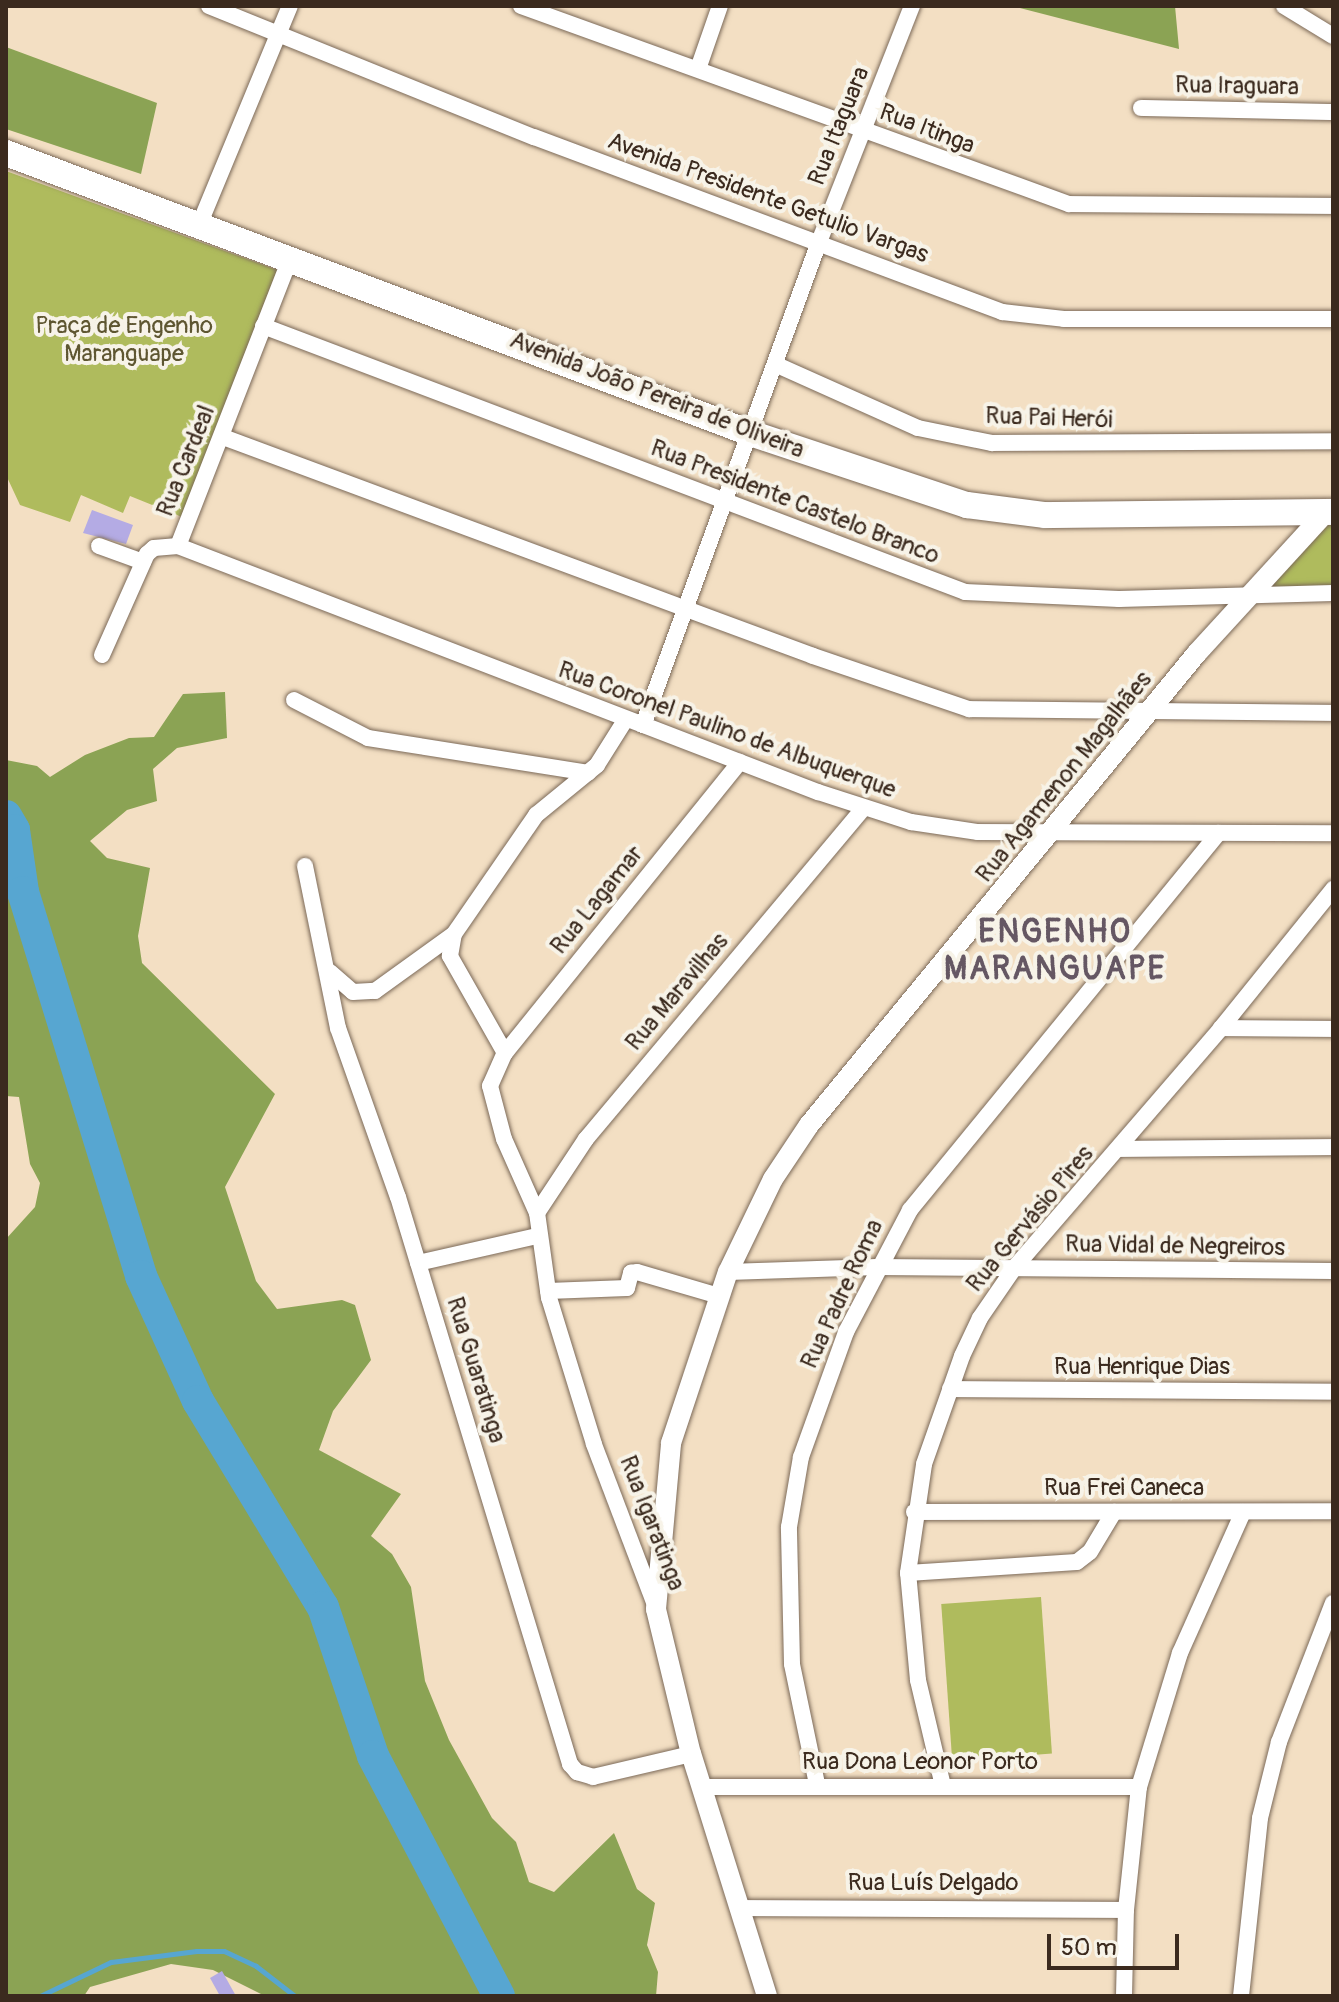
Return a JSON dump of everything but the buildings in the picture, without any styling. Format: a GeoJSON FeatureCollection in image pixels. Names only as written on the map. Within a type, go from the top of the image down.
{"type":"FeatureCollection","features":[{"type":"Feature","properties":{"kind":"main road","name":"Avenida João Pereira de Oliveira"},"geometry":{"type":"LineString","coordinates":[[6,153],[200,223],[750,433],[931,495],[1005,511],[1330,512]]}},
{"type":"Feature","properties":{"kind":"street","name":"Avenida Presidente Getulio Vargas"},"geometry":{"type":"LineString","coordinates":[[209,6],[819,242],[1029,317],[1333,319]]}},
{"type":"Feature","properties":{"kind":"street"},"geometry":{"type":"LineString","coordinates":[[200,223],[290,6]]}},
{"type":"Feature","properties":{"kind":"street","name":"Rua Itinga"},"geometry":{"type":"LineString","coordinates":[[521,6],[1069,204],[1333,206]]}},
{"type":"Feature","properties":{"kind":"street"},"geometry":{"type":"LineString","coordinates":[[698,69],[720,6]]}},
{"type":"Feature","properties":{"kind":"street"},"geometry":{"type":"LineString","coordinates":[[1284,6],[1333,36]]}},
{"type":"Feature","properties":{"kind":"street","name":"Rua Itaguara"},"geometry":{"type":"LineString","coordinates":[[643,725],[907,10]]}},
{"type":"Feature","properties":{"kind":"street","name":"Rua Iraguara"},"geometry":{"type":"LineString","coordinates":[[1141,108],[1333,112]]}},
{"type":"Feature","properties":{"kind":"street","name":"Rua Cardeal"},"geometry":{"type":"LineString","coordinates":[[178,546],[290,259]]}},
{"type":"Feature","properties":{"kind":"street","name":"Rua Presidente Castelo Branco"},"geometry":{"type":"LineString","coordinates":[[263,326],[965,592],[1119,599],[1333,593]]}},
{"type":"Feature","properties":{"kind":"street","name":"Rua Pai Herói"},"geometry":{"type":"LineString","coordinates":[[777,365],[918,428],[992,443],[1333,441]]}},
{"type":"Feature","properties":{"kind":"street"},"geometry":{"type":"LineString","coordinates":[[223,437],[969,709],[1333,713]]}},
{"type":"Feature","properties":{"kind":"street","name":"Rua Agamenon Magalhães"},"geometry":{"type":"LineString","coordinates":[[656,1609],[671,1443],[728,1272],[773,1179],[809,1125],[1251,593],[1330,512]]}},
{"type":"Feature","properties":{"kind":"street"},"geometry":{"type":"LineString","coordinates":[[99,546],[143,562]]}},
{"type":"Feature","properties":{"kind":"street"},"geometry":{"type":"LineString","coordinates":[[102,655],[143,562],[154,548],[178,546]]}},
{"type":"Feature","properties":{"kind":"street","name":"Rua Coronel Paulino de Albuquerque"},"geometry":{"type":"LineString","coordinates":[[178,546],[863,809],[978,832],[1333,833]]}},
{"type":"Feature","properties":{"kind":"street"},"geometry":{"type":"LineString","coordinates":[[294,700],[368,738],[588,773]]}},
{"type":"Feature","properties":{"kind":"street"},"geometry":{"type":"LineString","coordinates":[[330,972],[353,992],[375,991],[454,934],[536,815],[588,773],[626,719]]}},
{"type":"Feature","properties":{"kind":"street","name":"Rua Lagamar"},"geometry":{"type":"LineString","coordinates":[[495,1071],[505,1053],[740,762]]}},
{"type":"Feature","properties":{"kind":"street","name":"Rua Maravilhas"},"geometry":{"type":"LineString","coordinates":[[537,1213],[586,1139],[863,809]]}},
{"type":"Feature","properties":{"kind":"street","name":"Rua Padre Roma"},"geometry":{"type":"LineString","coordinates":[[817,1784],[792,1664],[789,1527],[801,1457],[821,1395],[877,1267],[910,1210],[1219,833]]}},
{"type":"Feature","properties":{"kind":"street","name":"Rua Guaratinga"},"geometry":{"type":"LineString","coordinates":[[305,866],[330,972],[338,1028],[418,1263],[570,1764],[577,1772],[593,1777],[691,1754]]}},
{"type":"Feature","properties":{"kind":"street","name":"Rua Gervásio Pires"},"geometry":{"type":"LineString","coordinates":[[943,1786],[918,1680],[908,1573],[914,1512],[950,1389],[980,1318],[1015,1267],[1120,1149],[1333,889]]}},
{"type":"Feature","properties":{"kind":"street"},"geometry":{"type":"LineString","coordinates":[[454,934],[450,956],[505,1053]]}},
{"type":"Feature","properties":{"kind":"street"},"geometry":{"type":"LineString","coordinates":[[1221,1028],[1333,1029]]}},
{"type":"Feature","properties":{"kind":"street","name":"Rua Igaratinga"},"geometry":{"type":"LineString","coordinates":[[495,1071],[490,1086],[494,1111],[537,1213],[537,1236],[548,1291],[594,1444],[656,1609],[691,1754],[767,1996]]}},
{"type":"Feature","properties":{"kind":"street"},"geometry":{"type":"LineString","coordinates":[[1120,1149],[1333,1147]]}},
{"type":"Feature","properties":{"kind":"street"},"geometry":{"type":"LineString","coordinates":[[418,1263],[537,1236]]}},
{"type":"Feature","properties":{"kind":"street","name":"Rua Vidal de Negreiros"},"geometry":{"type":"LineString","coordinates":[[728,1272],[877,1267],[1333,1271]]}},
{"type":"Feature","properties":{"kind":"street"},"geometry":{"type":"LineString","coordinates":[[548,1291],[627,1288],[631,1273],[637,1272],[719,1296]]}},
{"type":"Feature","properties":{"kind":"street","name":"Rua Henrique Dias"},"geometry":{"type":"LineString","coordinates":[[950,1389],[1333,1392]]}},
{"type":"Feature","properties":{"kind":"street","name":"Rua Frei Caneca"},"geometry":{"type":"LineString","coordinates":[[914,1512],[1333,1511]]}},
{"type":"Feature","properties":{"kind":"street"},"geometry":{"type":"LineString","coordinates":[[908,1573],[1077,1562],[1090,1552],[1114,1512]]}},
{"type":"Feature","properties":{"kind":"street"},"geometry":{"type":"LineString","coordinates":[[1124,1996],[1126,1910],[1139,1787],[1180,1653],[1243,1512]]}},
{"type":"Feature","properties":{"kind":"street"},"geometry":{"type":"LineString","coordinates":[[1241,1996],[1260,1818],[1279,1742],[1333,1603]]}},
{"type":"Feature","properties":{"kind":"street","name":"Rua Dona Leonor Porto"},"geometry":{"type":"LineString","coordinates":[[702,1787],[817,1784],[1139,1787]]}},
{"type":"Feature","properties":{"kind":"street","name":"Rua Luís Delgado"},"geometry":{"type":"LineString","coordinates":[[740,1908],[1126,1910]]}},
{"type":"Feature","properties":{"kind":"green space"},"geometry":{"type":"Polygon","coordinates":[[[1012,6],[1175,6],[1179,49],[1012,6]]]}},
{"type":"Feature","properties":{"kind":"green space"},"geometry":{"type":"Polygon","coordinates":[[[6,47],[157,103],[141,174],[6,129],[6,47]]]}},
{"type":"Feature","properties":{"kind":"green space","name":"Praça de Engenho Maranguape"},"geometry":{"type":"Polygon","coordinates":[[[6,171],[277,270],[182,517],[130,496],[123,513],[81,495],[70,522],[20,505],[6,475],[6,171]]]}},
{"type":"Feature","properties":{"kind":"green space"},"geometry":{"type":"Polygon","coordinates":[[[1333,512],[1333,590],[1262,589],[1333,512]]]}},
{"type":"Feature","properties":{"kind":"green space"},"geometry":{"type":"Polygon","coordinates":[[[225,692],[227,738],[177,748],[153,769],[157,801],[127,810],[90,841],[107,858],[150,868],[138,936],[142,963],[275,1094],[225,1187],[256,1281],[277,1309],[342,1300],[355,1305],[371,1360],[333,1411],[319,1450],[401,1494],[371,1536],[392,1554],[411,1587],[425,1681],[449,1740],[492,1818],[516,1842],[529,1882],[554,1892],[614,1833],[637,1889],[655,1903],[647,1945],[658,1972],[656,1996],[265,1996],[213,1970],[171,1964],[90,1987],[84,1996],[6,1996],[6,1239],[35,1207],[40,1183],[30,1164],[19,1097],[6,1096],[6,760],[37,766],[50,777],[85,755],[129,738],[154,737],[183,694],[225,692]]]}},
{"type":"Feature","properties":{"kind":"green space"},"geometry":{"type":"Polygon","coordinates":[[[1041,1597],[1052,1754],[952,1761],[941,1604],[1041,1597]]]}},
{"type":"Feature","properties":{"kind":"waterway"},"geometry":{"type":"LineString","coordinates":[[6,816],[14,830],[23,892],[141,1276],[198,1401],[323,1607],[373,1756],[499,1996]]}},
{"type":"Feature","properties":{"kind":"waterway"},"geometry":{"type":"LineString","coordinates":[[40,1996],[111,1962],[196,1951],[224,1951],[256,1966],[295,1996]]}},
{"type":"Feature","properties":{"kind":"district","name":"ENGENHO MARANGUAPE"},"geometry":{"type":"Point","coordinates":[1055,952]}}]}
